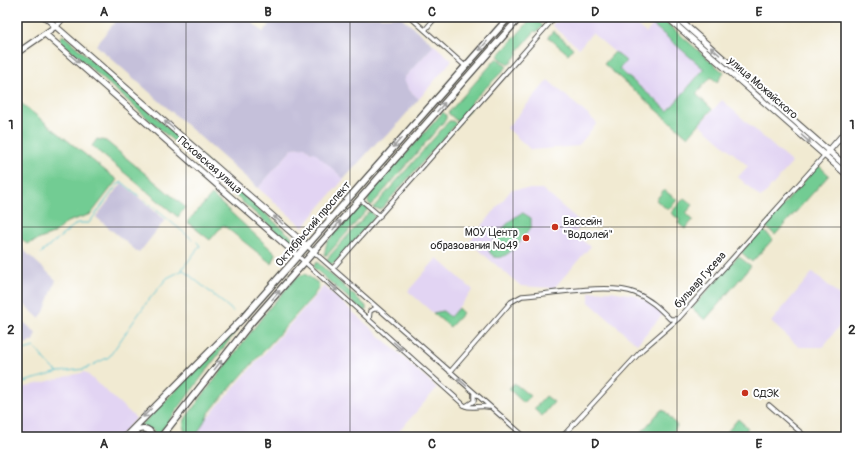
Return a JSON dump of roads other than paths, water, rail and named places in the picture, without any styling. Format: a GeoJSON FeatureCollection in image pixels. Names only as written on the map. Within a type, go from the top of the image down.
{"type":"FeatureCollection","features":[{"type":"Feature","properties":{"kind":"main road","name":"Псковская улица"},"geometry":{"type":"LineString","coordinates":[[45,17],[307,246]]}},
{"type":"Feature","properties":{"kind":"main road"},"geometry":{"type":"LineString","coordinates":[[17,53],[40,35],[46,34],[64,17]]}},
{"type":"Feature","properties":{"kind":"main road","name":"Октябрьский проспект"},"geometry":{"type":"LineString","coordinates":[[125,437],[243,318],[509,17]]}},
{"type":"Feature","properties":{"kind":"main road","name":"Октябрьский проспект"},"geometry":{"type":"LineString","coordinates":[[161,437],[250,324],[520,17]]}},
{"type":"Feature","properties":{"kind":"main road","name":"улица Можайского"},"geometry":{"type":"LineString","coordinates":[[667,17],[846,174]]}},
{"type":"Feature","properties":{"kind":"main road","name":"улица Можайского"},"geometry":{"type":"LineString","coordinates":[[676,17],[846,166]]}},
{"type":"Feature","properties":{"kind":"main road","name":"Псковская улица"},"geometry":{"type":"LineString","coordinates":[[46,34],[298,256]]}},
{"type":"Feature","properties":{"kind":"main road","name":"бульвар Гусева"},"geometry":{"type":"LineString","coordinates":[[824,156],[846,131]]}},
{"type":"Feature","properties":{"kind":"main road"},"geometry":{"type":"LineString","coordinates":[[129,437],[136,430],[143,428],[149,431],[153,437]]}},
{"type":"Feature","properties":{"kind":"street"},"geometry":{"type":"LineString","coordinates":[[410,17],[465,66]]}},
{"type":"Feature","properties":{"kind":"street"},"geometry":{"type":"LineString","coordinates":[[424,30],[436,17]]}},
{"type":"Feature","properties":{"kind":"street"},"geometry":{"type":"LineString","coordinates":[[333,268],[555,17]]}},
{"type":"Feature","properties":{"kind":"street","name":"бульвар Гусева"},"geometry":{"type":"LineString","coordinates":[[562,437],[642,350],[678,318],[824,156]]}},
{"type":"Feature","properties":{"kind":"street"},"geometry":{"type":"LineString","coordinates":[[360,199],[380,216]]}},
{"type":"Feature","properties":{"kind":"street","name":"Псковская улица"},"geometry":{"type":"LineString","coordinates":[[307,246],[525,437]]}},
{"type":"Feature","properties":{"kind":"street","name":"Псковская улица"},"geometry":{"type":"LineString","coordinates":[[298,256],[465,406]]}},
{"type":"Feature","properties":{"kind":"street"},"geometry":{"type":"LineString","coordinates":[[450,372],[511,302],[520,297],[603,289],[621,289],[635,293],[647,299],[671,319],[678,318]]}},
{"type":"Feature","properties":{"kind":"street"},"geometry":{"type":"LineString","coordinates":[[361,313],[366,313],[370,310],[371,305],[369,301]]}},
{"type":"Feature","properties":{"kind":"street"},"geometry":{"type":"LineString","coordinates":[[369,320],[368,315],[370,311],[376,309],[380,310]]}},
{"type":"Feature","properties":{"kind":"street"},"geometry":{"type":"LineString","coordinates":[[465,406],[474,401],[474,392]]}},
{"type":"Feature","properties":{"kind":"street"},"geometry":{"type":"LineString","coordinates":[[465,406],[470,408],[481,405],[491,408]]}},
{"type":"Feature","properties":{"kind":"street"},"geometry":{"type":"LineString","coordinates":[[769,405],[806,437]]}},
{"type":"Feature","properties":{"kind":"waterway"},"geometry":{"type":"LineString","coordinates":[[41,253],[77,223],[89,223],[117,185],[122,182],[139,196]]}},
{"type":"Feature","properties":{"kind":"waterway"},"geometry":{"type":"LineString","coordinates":[[144,200],[192,239]]}},
{"type":"Feature","properties":{"kind":"waterway"},"geometry":{"type":"LineString","coordinates":[[197,242],[200,246],[182,269],[233,311]]}},
{"type":"Feature","properties":{"kind":"waterway"},"geometry":{"type":"LineString","coordinates":[[17,384],[59,372],[84,369],[109,357],[147,302],[167,278],[183,270]]}},
{"type":"Feature","properties":{"kind":"waterway"},"geometry":{"type":"LineString","coordinates":[[17,352],[34,347],[51,367],[58,372]]}},
{"type":"Feature","properties":{"kind":"place","name":"Бассейн \"Водолей\""},"geometry":{"type":"Point","coordinates":[555,227]}},
{"type":"Feature","properties":{"kind":"place","name":"МОУ Центр образования №49"},"geometry":{"type":"Point","coordinates":[526,238]}},
{"type":"Feature","properties":{"kind":"place","name":"СДЭК"},"geometry":{"type":"Point","coordinates":[745,393]}}]}
